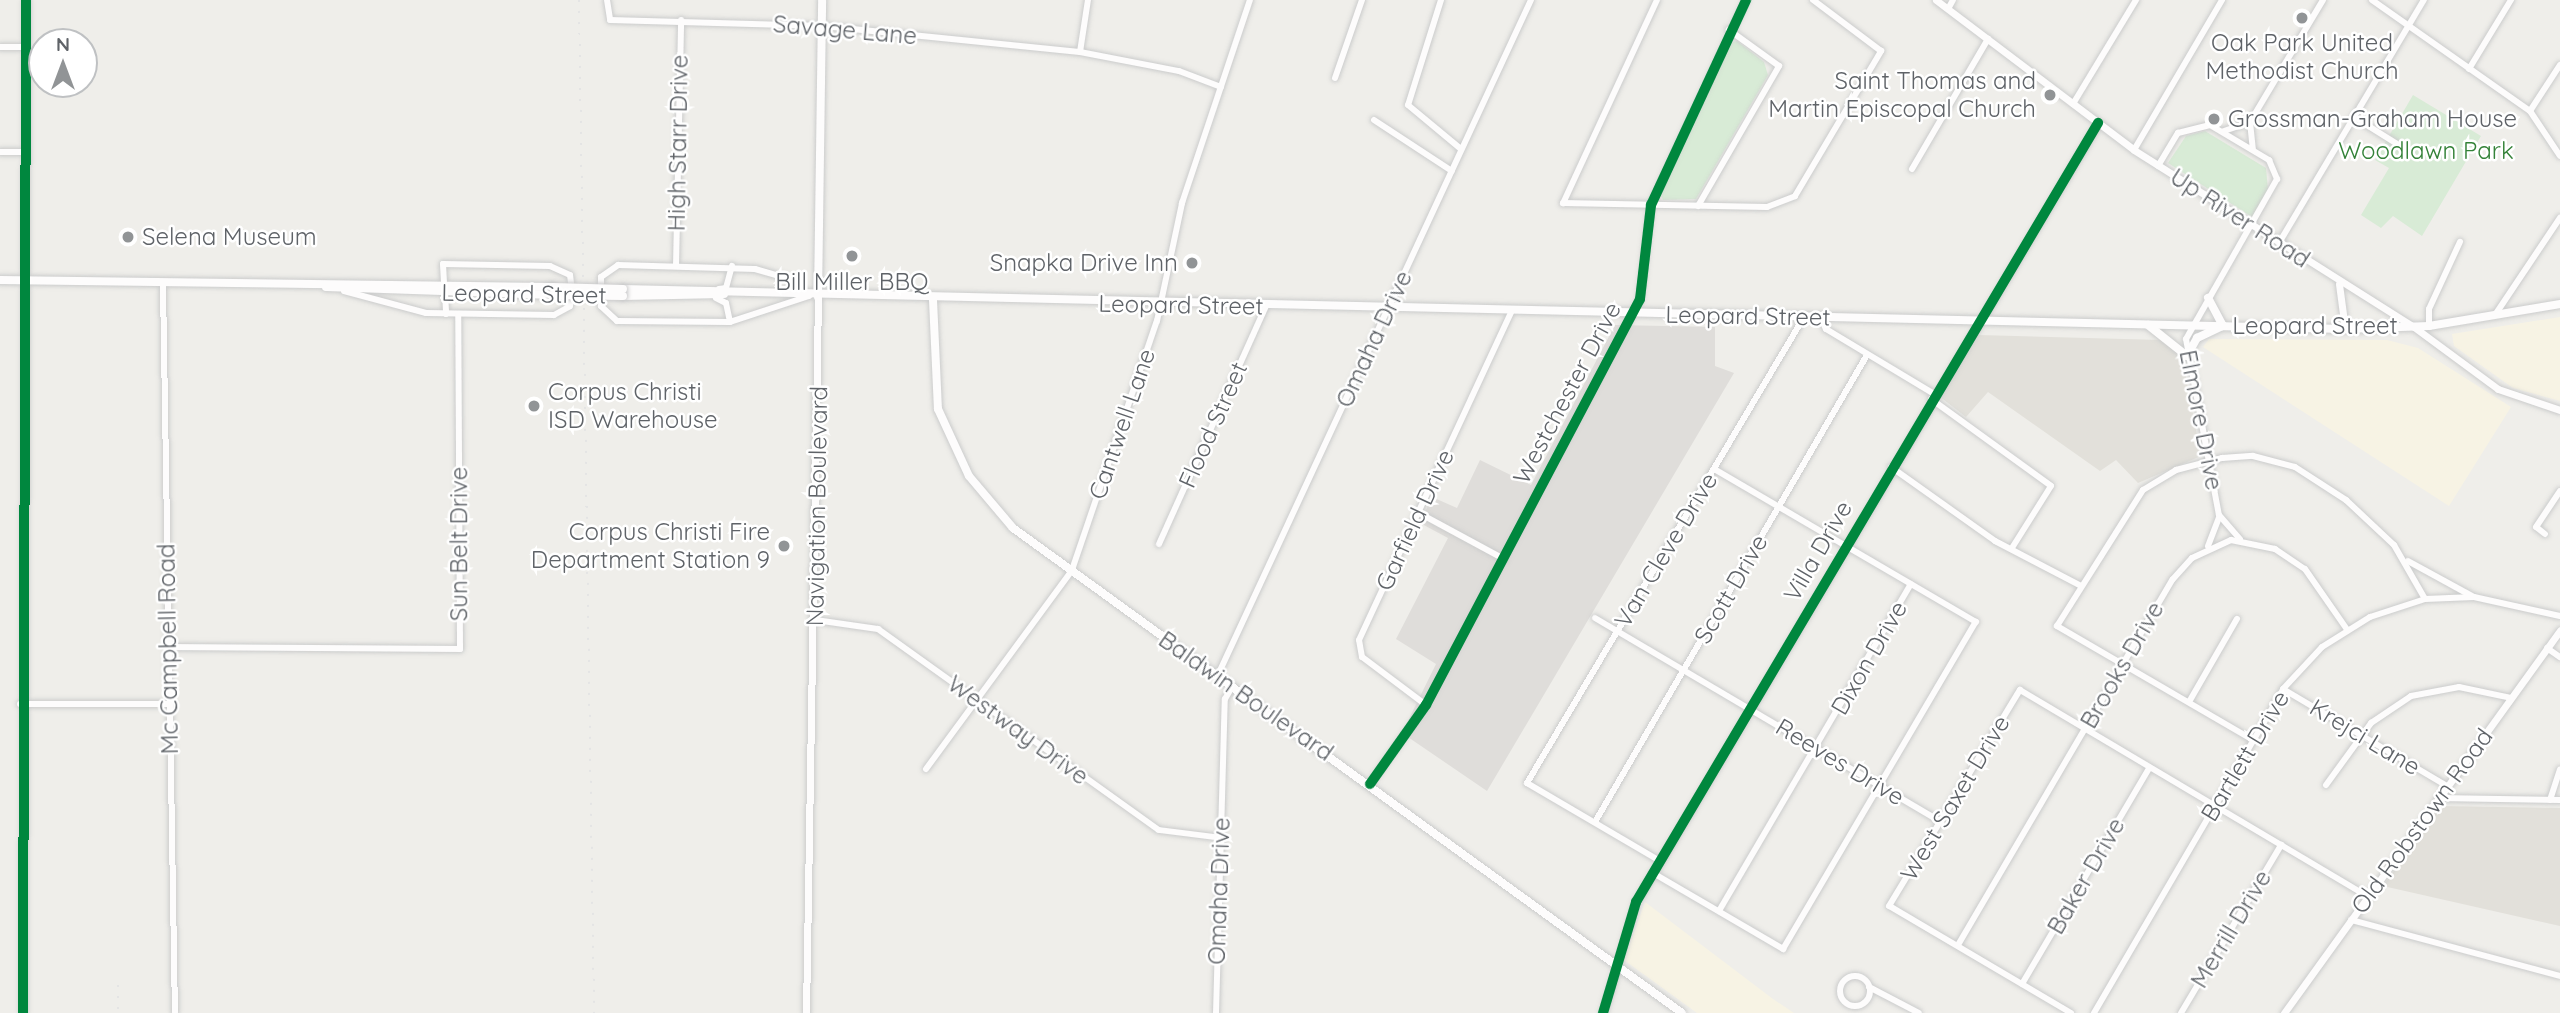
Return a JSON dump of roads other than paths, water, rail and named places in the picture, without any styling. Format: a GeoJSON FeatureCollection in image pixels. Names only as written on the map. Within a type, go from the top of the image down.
{"type":"FeatureCollection","features":[{"type":"Feature","properties":{"kind":"main road","name":"Navigation Boulevard"},"geometry":{"type":"LineString","coordinates":[[813,296],[822,0]]}},
{"type":"Feature","properties":{"kind":"main road","name":"Leopard Street"},"geometry":{"type":"LineString","coordinates":[[0,280],[2344,329],[2429,326],[2560,304]]}},
{"type":"Feature","properties":{"kind":"main road","name":"Leopard Street"},"geometry":{"type":"LineString","coordinates":[[323,286],[344,291],[445,288]]}},
{"type":"Feature","properties":{"kind":"main road"},"geometry":{"type":"LineString","coordinates":[[2147,325],[2187,356],[2197,338],[2223,326],[2208,298]]}},
{"type":"Feature","properties":{"kind":"main road","name":"Baldwin Boulevard"},"geometry":{"type":"LineString","coordinates":[[933,300],[932,365],[950,442],[986,500],[1072,570],[1217,677],[1370,784],[1682,1013]]}},
{"type":"Feature","properties":{"kind":"street"},"geometry":{"type":"LineString","coordinates":[[23,1013],[20,704],[26,0]]}},
{"type":"Feature","properties":{"kind":"street","name":"Savage Lane"},"geometry":{"type":"LineString","coordinates":[[607,0],[610,20],[823,26],[1080,52],[1179,71],[1221,87]]}},
{"type":"Feature","properties":{"kind":"street"},"geometry":{"type":"LineString","coordinates":[[1080,52],[1088,0]]}},
{"type":"Feature","properties":{"kind":"street","name":"Cantwell Lane"},"geometry":{"type":"LineString","coordinates":[[926,769],[1072,570],[1160,305],[1182,204],[1250,0]]}},
{"type":"Feature","properties":{"kind":"street"},"geometry":{"type":"LineString","coordinates":[[1335,78],[1362,0]]}},
{"type":"Feature","properties":{"kind":"street"},"geometry":{"type":"LineString","coordinates":[[1441,0],[1408,105],[1461,149]]}},
{"type":"Feature","properties":{"kind":"street","name":"Omaha Drive"},"geometry":{"type":"LineString","coordinates":[[1217,677],[1531,0]]}},
{"type":"Feature","properties":{"kind":"street"},"geometry":{"type":"LineString","coordinates":[[1657,0],[1563,203],[1779,206],[1795,196],[1881,51],[1813,0]]}},
{"type":"Feature","properties":{"kind":"street","name":"Westchester Drive"},"geometry":{"type":"LineString","coordinates":[[1370,784],[1426,705],[1640,299],[1651,205],[1729,30],[1746,0]]}},
{"type":"Feature","properties":{"kind":"street","name":"Up River Road"},"geometry":{"type":"LineString","coordinates":[[1936,0],[2158,166],[2414,327],[2498,389],[2560,410]]}},
{"type":"Feature","properties":{"kind":"street"},"geometry":{"type":"LineString","coordinates":[[1948,9],[1954,0]]}},
{"type":"Feature","properties":{"kind":"street"},"geometry":{"type":"LineString","coordinates":[[2073,104],[2136,0]]}},
{"type":"Feature","properties":{"kind":"street"},"geometry":{"type":"LineString","coordinates":[[2134,150],[2222,0]]}},
{"type":"Feature","properties":{"kind":"street"},"geometry":{"type":"LineString","coordinates":[[2253,149],[2250,122],[2323,0]]}},
{"type":"Feature","properties":{"kind":"street"},"geometry":{"type":"LineString","coordinates":[[2372,0],[2407,29],[2530,111],[2560,156]]}},
{"type":"Feature","properties":{"kind":"street"},"geometry":{"type":"LineString","coordinates":[[2279,243],[2424,0]]}},
{"type":"Feature","properties":{"kind":"street"},"geometry":{"type":"LineString","coordinates":[[2469,69],[2511,0]]}},
{"type":"Feature","properties":{"kind":"street","name":"High Starr Drive"},"geometry":{"type":"LineString","coordinates":[[676,266],[681,20]]}},
{"type":"Feature","properties":{"kind":"street"},"geometry":{"type":"LineString","coordinates":[[1698,206],[1779,66],[1729,30]]}},
{"type":"Feature","properties":{"kind":"street"},"geometry":{"type":"LineString","coordinates":[[1912,169],[1987,39]]}},
{"type":"Feature","properties":{"kind":"street"},"geometry":{"type":"LineString","coordinates":[[0,47],[24,47]]}},
{"type":"Feature","properties":{"kind":"street"},"geometry":{"type":"LineString","coordinates":[[2530,111],[2557,76],[2560,65]]}},
{"type":"Feature","properties":{"kind":"street"},"geometry":{"type":"LineString","coordinates":[[2354,117],[2410,152]]}},
{"type":"Feature","properties":{"kind":"street"},"geometry":{"type":"LineString","coordinates":[[1374,121],[1452,171]]}},
{"type":"Feature","properties":{"kind":"street"},"geometry":{"type":"LineString","coordinates":[[2224,131],[2250,122]]}},
{"type":"Feature","properties":{"kind":"street","name":"Villa Drive"},"geometry":{"type":"LineString","coordinates":[[1603,1013],[1616,966],[1653,873],[1932,397],[2098,123]]}},
{"type":"Feature","properties":{"kind":"street"},"geometry":{"type":"LineString","coordinates":[[2158,166],[2187,127],[2210,125],[2269,160],[2277,179],[2192,325]]}},
{"type":"Feature","properties":{"kind":"street"},"geometry":{"type":"LineString","coordinates":[[0,152],[25,152]]}},
{"type":"Feature","properties":{"kind":"street"},"geometry":{"type":"LineString","coordinates":[[2495,314],[2560,218]]}},
{"type":"Feature","properties":{"kind":"street"},"geometry":{"type":"LineString","coordinates":[[2429,326],[2429,309],[2460,242]]}},
{"type":"Feature","properties":{"kind":"street"},"geometry":{"type":"LineString","coordinates":[[344,291],[446,314],[565,312],[570,275],[550,266],[443,264],[446,314]]}},
{"type":"Feature","properties":{"kind":"street"},"geometry":{"type":"LineString","coordinates":[[730,322],[726,303],[718,294],[726,288],[732,266]]}},
{"type":"Feature","properties":{"kind":"street"},"geometry":{"type":"LineString","coordinates":[[732,266],[786,278],[813,296],[730,322],[617,321],[601,306],[601,277],[608,269],[732,266]]}},
{"type":"Feature","properties":{"kind":"street"},"geometry":{"type":"LineString","coordinates":[[2334,278],[2343,288],[2344,329]]}},
{"type":"Feature","properties":{"kind":"street","name":"Mc Campbell Road"},"geometry":{"type":"LineString","coordinates":[[163,285],[175,1013]]}},
{"type":"Feature","properties":{"kind":"street","name":"Navigation Boulevard"},"geometry":{"type":"LineString","coordinates":[[806,1013],[815,620],[813,296]]}},
{"type":"Feature","properties":{"kind":"street","name":"Flood Street"},"geometry":{"type":"LineString","coordinates":[[1159,544],[1266,306]]}},
{"type":"Feature","properties":{"kind":"street","name":"Garfield Drive"},"geometry":{"type":"LineString","coordinates":[[1426,705],[1357,649],[1512,311]]}},
{"type":"Feature","properties":{"kind":"street","name":"Sun Belt Drive"},"geometry":{"type":"LineString","coordinates":[[167,648],[460,649],[458,315]]}},
{"type":"Feature","properties":{"kind":"street","name":"Van Cleve Drive"},"geometry":{"type":"LineString","coordinates":[[1595,822],[1527,783],[1804,317]]}},
{"type":"Feature","properties":{"kind":"street"},"geometry":{"type":"LineString","coordinates":[[1821,318],[1826,329],[1932,397],[2051,486],[2012,548]]}},
{"type":"Feature","properties":{"kind":"street","name":"Elmore Drive"},"geometry":{"type":"LineString","coordinates":[[2192,325],[2187,356],[2219,515],[2204,550]]}},
{"type":"Feature","properties":{"kind":"street","name":"Scott Drive"},"geometry":{"type":"LineString","coordinates":[[1595,822],[1867,355]]}},
{"type":"Feature","properties":{"kind":"street"},"geometry":{"type":"LineString","coordinates":[[2253,740],[2057,626],[2143,490],[2209,461],[2253,456],[2295,467],[2346,500],[2408,561],[2425,599]]}},
{"type":"Feature","properties":{"kind":"street"},"geometry":{"type":"LineString","coordinates":[[1891,467],[2012,548],[2081,586]]}},
{"type":"Feature","properties":{"kind":"street"},"geometry":{"type":"LineString","coordinates":[[1653,873],[1783,949],[1976,622],[1714,469]]}},
{"type":"Feature","properties":{"kind":"street"},"geometry":{"type":"LineString","coordinates":[[2545,534],[2536,527],[2560,491]]}},
{"type":"Feature","properties":{"kind":"street"},"geometry":{"type":"LineString","coordinates":[[1419,513],[1504,559]]}},
{"type":"Feature","properties":{"kind":"street","name":"Elmore Drive"},"geometry":{"type":"LineString","coordinates":[[2219,515],[2245,541]]}},
{"type":"Feature","properties":{"kind":"street"},"geometry":{"type":"LineString","coordinates":[[2204,550],[2245,541],[2275,549],[2305,569],[2346,628]]}},
{"type":"Feature","properties":{"kind":"street","name":"Brooks Drive"},"geometry":{"type":"LineString","coordinates":[[1958,945],[2173,579],[2204,550]]}},
{"type":"Feature","properties":{"kind":"street","name":"Bartlett Drive"},"geometry":{"type":"LineString","coordinates":[[2408,561],[2474,597]]}},
{"type":"Feature","properties":{"kind":"street","name":"Dixon Drive"},"geometry":{"type":"LineString","coordinates":[[1718,911],[1817,749],[1911,584]]}},
{"type":"Feature","properties":{"kind":"street","name":"Bartlett Drive"},"geometry":{"type":"LineString","coordinates":[[2094,1013],[2283,689],[2346,628],[2425,599],[2474,597],[2560,616]]}},
{"type":"Feature","properties":{"kind":"street","name":"Reeves Drive"},"geometry":{"type":"LineString","coordinates":[[1594,618],[1941,822]]}},
{"type":"Feature","properties":{"kind":"street"},"geometry":{"type":"LineString","coordinates":[[2189,702],[2237,619]]}},
{"type":"Feature","properties":{"kind":"street","name":"Westway Drive"},"geometry":{"type":"LineString","coordinates":[[815,620],[878,629],[1159,830],[1222,838]]}},
{"type":"Feature","properties":{"kind":"street","name":"Old Robstown Road"},"geometry":{"type":"LineString","coordinates":[[2284,1013],[2560,630]]}},
{"type":"Feature","properties":{"kind":"street"},"geometry":{"type":"LineString","coordinates":[[2547,648],[2560,657]]}},
{"type":"Feature","properties":{"kind":"street","name":"Omaha Drive"},"geometry":{"type":"LineString","coordinates":[[1216,1013],[1225,699],[1232,687]]}},
{"type":"Feature","properties":{"kind":"street"},"geometry":{"type":"LineString","coordinates":[[2326,785],[2362,734],[2390,707],[2428,691],[2459,687],[2511,698]]}},
{"type":"Feature","properties":{"kind":"street","name":"Krejci Lane"},"geometry":{"type":"LineString","coordinates":[[2283,689],[2446,786]]}},
{"type":"Feature","properties":{"kind":"street","name":"West Saxet Drive"},"geometry":{"type":"LineString","coordinates":[[1958,945],[1889,906],[2020,690],[2085,728]]}},
{"type":"Feature","properties":{"kind":"street"},"geometry":{"type":"LineString","coordinates":[[20,704],[169,704]]}},
{"type":"Feature","properties":{"kind":"street"},"geometry":{"type":"LineString","coordinates":[[2085,728],[2368,897]]}},
{"type":"Feature","properties":{"kind":"street","name":"Baker Drive"},"geometry":{"type":"LineString","coordinates":[[2022,984],[2150,768]]}},
{"type":"Feature","properties":{"kind":"street"},"geometry":{"type":"LineString","coordinates":[[2550,800],[2560,770]]}},
{"type":"Feature","properties":{"kind":"street"},"geometry":{"type":"LineString","coordinates":[[2438,798],[2560,800]]}},
{"type":"Feature","properties":{"kind":"street"},"geometry":{"type":"LineString","coordinates":[[1595,822],[1660,861]]}},
{"type":"Feature","properties":{"kind":"street","name":"Merrill Drive"},"geometry":{"type":"LineString","coordinates":[[2181,1013],[2281,845]]}},
{"type":"Feature","properties":{"kind":"street"},"geometry":{"type":"LineString","coordinates":[[2351,920],[2560,976]]}},
{"type":"Feature","properties":{"kind":"street"},"geometry":{"type":"LineString","coordinates":[[1958,945],[2071,1013]]}},
{"type":"Feature","properties":{"kind":"street"},"geometry":{"type":"LineString","coordinates":[[1869,987],[1868,999],[1858,1006],[1840,993],[1844,981],[1856,976],[1869,987],[1919,1013]]}},
{"type":"Feature","properties":{"kind":"railway"},"geometry":{"type":"LineString","coordinates":[[579,0],[594,1013]]}},
{"type":"Feature","properties":{"kind":"railway"},"geometry":{"type":"LineString","coordinates":[[118,985],[118,1013]]}},
{"type":"Feature","properties":{"kind":"place","name":"Oak Park United Methodist Church"},"geometry":{"type":"Point","coordinates":[2302,18]}},
{"type":"Feature","properties":{"kind":"place","name":"Saint Thomas and Martin Episcopal Church"},"geometry":{"type":"Point","coordinates":[2050,95]}},
{"type":"Feature","properties":{"kind":"place","name":"Grossman-Graham House"},"geometry":{"type":"Point","coordinates":[2214,119]}},
{"type":"Feature","properties":{"kind":"place","name":"Selena Museum"},"geometry":{"type":"Point","coordinates":[128,237]}},
{"type":"Feature","properties":{"kind":"place","name":"Bill Miller BBQ"},"geometry":{"type":"Point","coordinates":[852,256]}},
{"type":"Feature","properties":{"kind":"place","name":"Snapka Drive Inn"},"geometry":{"type":"Point","coordinates":[1192,263]}},
{"type":"Feature","properties":{"kind":"place","name":"Corpus Christi ISD Warehouse"},"geometry":{"type":"Point","coordinates":[534,406]}},
{"type":"Feature","properties":{"kind":"place","name":"Corpus Christi Fire Department Station 9"},"geometry":{"type":"Point","coordinates":[784,546]}},
{"type":"Feature","properties":{"kind":"park label","name":"Woodlawn Park"},"geometry":{"type":"Point","coordinates":[2426,151]}}]}
